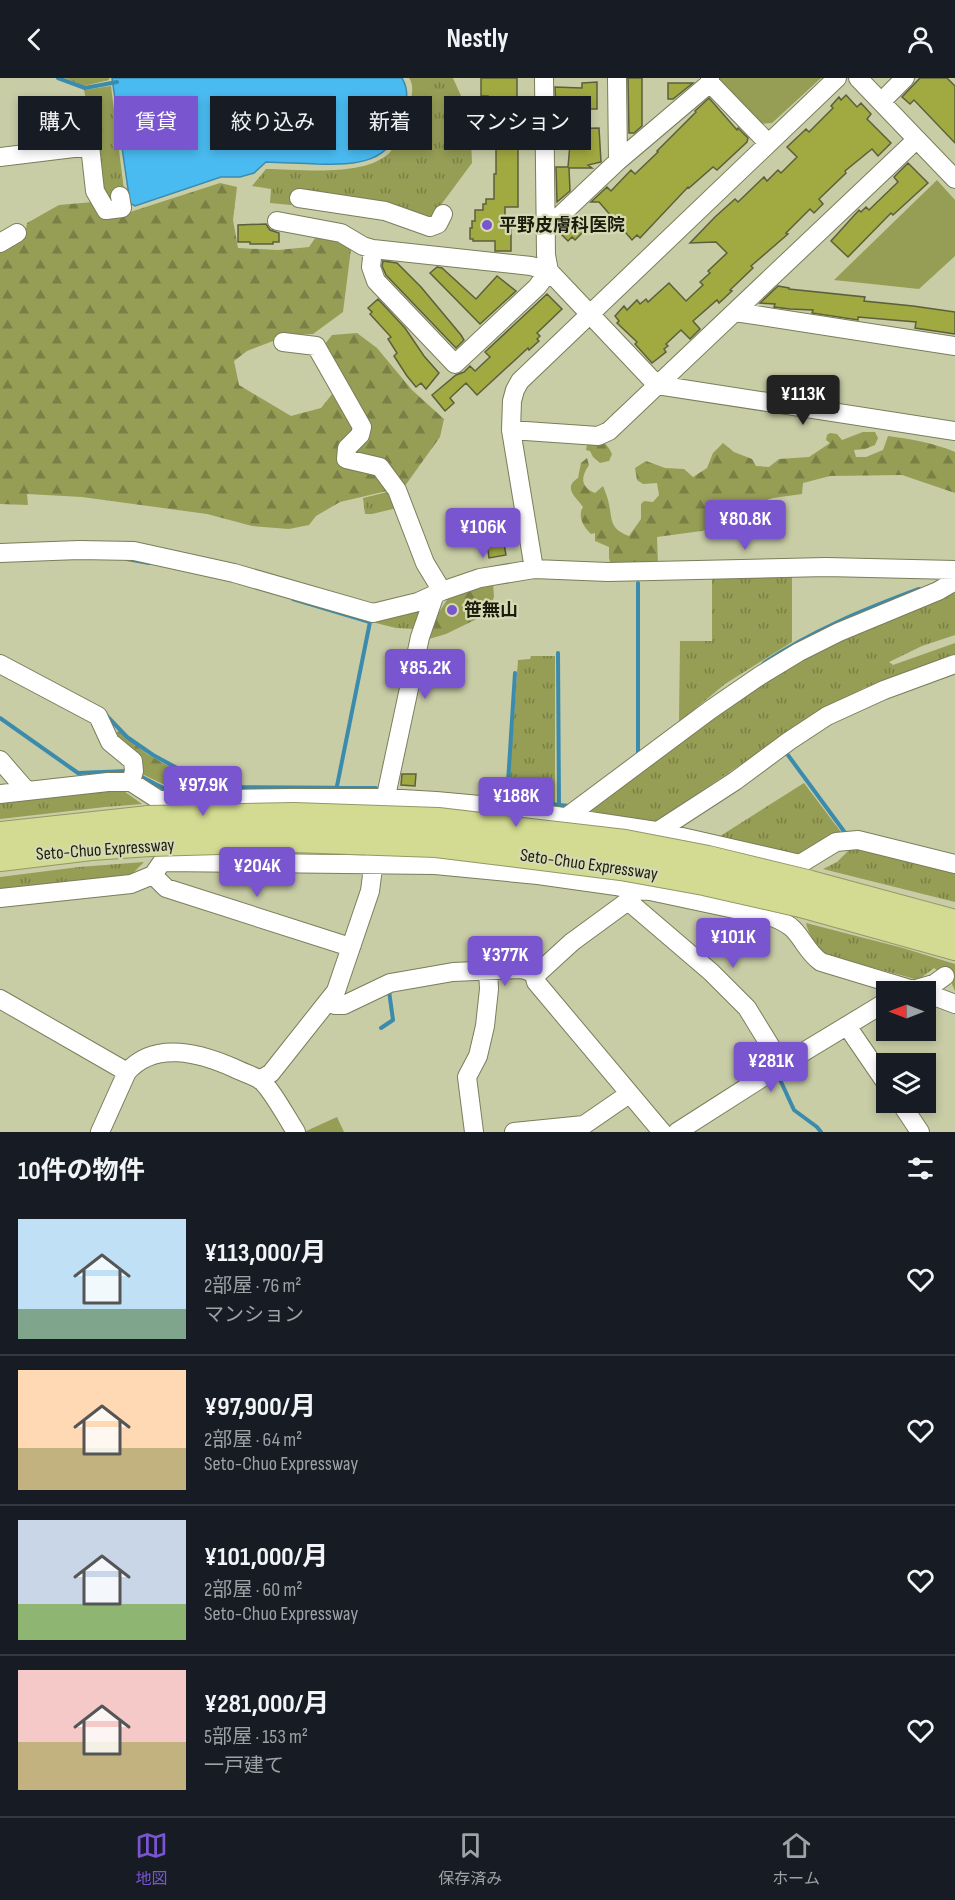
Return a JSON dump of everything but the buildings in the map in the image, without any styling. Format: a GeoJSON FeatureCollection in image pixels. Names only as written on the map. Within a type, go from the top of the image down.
{"type":"FeatureCollection","features":[{"type":"Feature","properties":{"kind":"highway","name":"Seto-Chuo Expressway"},"geometry":{"type":"LineString","coordinates":[[0,834],[154,840],[293,839],[436,844],[621,867],[704,882],[804,894],[918,912],[955,923]]}},
{"type":"Feature","properties":{"kind":"highway","name":"Seto-Chuo Expressway"},"geometry":{"type":"LineString","coordinates":[[0,858],[154,840]]}},
{"type":"Feature","properties":{"kind":"highway","name":"Seto-Chuo Expressway"},"geometry":{"type":"LineString","coordinates":[[804,894],[955,947]]}},
{"type":"Feature","properties":{"kind":"highway"},"geometry":{"type":"LineString","coordinates":[[918,912],[955,914]]}},
{"type":"Feature","properties":{"kind":"street"},"geometry":{"type":"LineString","coordinates":[[373,249],[370,267],[376,281],[455,364],[537,287],[549,271],[546,255],[544,78]]}},
{"type":"Feature","properties":{"kind":"street"},"geometry":{"type":"LineString","coordinates":[[617,78],[618,161]]}},
{"type":"Feature","properties":{"kind":"street"},"geometry":{"type":"LineString","coordinates":[[534,569],[511,430],[512,401],[520,381],[837,78]]}},
{"type":"Feature","properties":{"kind":"street"},"geometry":{"type":"LineString","coordinates":[[858,78],[955,179]]}},
{"type":"Feature","properties":{"kind":"street"},"geometry":{"type":"LineString","coordinates":[[881,102],[905,78]]}},
{"type":"Feature","properties":{"kind":"street"},"geometry":{"type":"LineString","coordinates":[[547,228],[618,161],[710,81],[768,143]]}},
{"type":"Feature","properties":{"kind":"street"},"geometry":{"type":"LineString","coordinates":[[511,430],[598,436],[604,434],[916,140]]}},
{"type":"Feature","properties":{"kind":"street"},"geometry":{"type":"LineString","coordinates":[[0,157],[90,146],[95,191],[106,210],[122,208],[120,196]]}},
{"type":"Feature","properties":{"kind":"street"},"geometry":{"type":"LineString","coordinates":[[299,198],[386,211],[430,227],[438,224],[443,214]]}},
{"type":"Feature","properties":{"kind":"street"},"geometry":{"type":"LineString","coordinates":[[341,233],[345,205]]}},
{"type":"Feature","properties":{"kind":"street"},"geometry":{"type":"LineString","coordinates":[[277,221],[341,233],[373,249],[531,266],[549,271],[657,385],[955,431]]}},
{"type":"Feature","properties":{"kind":"street"},"geometry":{"type":"LineString","coordinates":[[0,243],[17,233]]}},
{"type":"Feature","properties":{"kind":"street"},"geometry":{"type":"LineString","coordinates":[[735,312],[955,346]]}},
{"type":"Feature","properties":{"kind":"street"},"geometry":{"type":"LineString","coordinates":[[260,1080],[271,1072],[336,991],[370,891],[385,798],[420,638],[439,592],[425,563],[397,490],[380,467],[346,459],[346,448],[360,435],[362,427],[315,346],[283,342]]}},
{"type":"Feature","properties":{"kind":"street"},"geometry":{"type":"LineString","coordinates":[[0,553],[79,550],[134,551],[234,573],[373,614],[418,602],[480,578],[534,569],[608,572],[826,567],[953,570],[950,584],[938,591],[839,632],[761,675],[710,710],[568,816]]}},
{"type":"Feature","properties":{"kind":"street"},"geometry":{"type":"LineString","coordinates":[[0,664],[98,716],[110,742],[133,761],[132,777],[154,840],[166,888],[344,945],[351,945]]}},
{"type":"Feature","properties":{"kind":"street"},"geometry":{"type":"LineString","coordinates":[[489,989],[532,975],[625,896],[655,831],[735,782],[827,716],[916,677],[955,664]]}},
{"type":"Feature","properties":{"kind":"street"},"geometry":{"type":"LineString","coordinates":[[0,760],[26,790]]}},
{"type":"Feature","properties":{"kind":"street"},"geometry":{"type":"LineString","coordinates":[[0,794],[108,782],[132,777]]}},
{"type":"Feature","properties":{"kind":"street"},"geometry":{"type":"LineString","coordinates":[[154,840],[385,798],[491,806],[568,816],[655,831],[800,864],[836,842],[858,840],[955,864]]}},
{"type":"Feature","properties":{"kind":"street"},"geometry":{"type":"LineString","coordinates":[[154,840],[373,865],[435,866],[538,875],[625,896],[650,891],[772,917],[787,923],[811,955],[821,962],[883,981]]}},
{"type":"Feature","properties":{"kind":"street"},"geometry":{"type":"LineString","coordinates":[[0,898],[131,884],[154,840]]}},
{"type":"Feature","properties":{"kind":"street"},"geometry":{"type":"LineString","coordinates":[[625,896],[711,972],[747,1008],[782,1065]]}},
{"type":"Feature","properties":{"kind":"street"},"geometry":{"type":"LineString","coordinates":[[329,1002],[344,1005],[390,983],[453,972],[488,970],[532,975],[662,1132]]}},
{"type":"Feature","properties":{"kind":"street"},"geometry":{"type":"LineString","coordinates":[[474,1132],[467,1077],[478,1056],[485,1026],[489,989],[488,970]]}},
{"type":"Feature","properties":{"kind":"street"},"geometry":{"type":"LineString","coordinates":[[936,983],[945,976]]}},
{"type":"Feature","properties":{"kind":"street"},"geometry":{"type":"LineString","coordinates":[[936,998],[955,1004]]}},
{"type":"Feature","properties":{"kind":"street"},"geometry":{"type":"LineString","coordinates":[[0,999],[127,1072]]}},
{"type":"Feature","properties":{"kind":"street"},"geometry":{"type":"LineString","coordinates":[[677,1132],[876,1008]]}},
{"type":"Feature","properties":{"kind":"street"},"geometry":{"type":"LineString","coordinates":[[847,1026],[876,1068]]}},
{"type":"Feature","properties":{"kind":"street"},"geometry":{"type":"LineString","coordinates":[[100,1132],[127,1072],[144,1059],[164,1053],[186,1052],[211,1058],[260,1080],[296,1132]]}},
{"type":"Feature","properties":{"kind":"street"},"geometry":{"type":"LineString","coordinates":[[514,1132],[584,1125],[629,1094]]}},
{"type":"Feature","properties":{"kind":"street"},"geometry":{"type":"LineString","coordinates":[[907,1113],[920,1132]]}},
{"type":"Feature","properties":{"kind":"green space"},"geometry":{"type":"Polygon","coordinates":[[[65,78],[109,78],[109,80],[84,86],[65,78]]]}},
{"type":"Feature","properties":{"kind":"green space"},"geometry":{"type":"Polygon","coordinates":[[[409,78],[453,78],[461,96],[444,96],[444,150],[471,150],[472,163],[429,221],[388,206],[294,191],[291,205],[270,203],[271,189],[252,186],[266,169],[350,169],[380,160],[392,150],[432,150],[432,96],[412,96],[409,78]]]}},
{"type":"Feature","properties":{"kind":"green space"},"geometry":{"type":"Polygon","coordinates":[[[717,78],[821,78],[772,123],[759,124],[717,78]]]}},
{"type":"Feature","properties":{"kind":"green space"},"geometry":{"type":"Polygon","coordinates":[[[111,86],[114,110],[114,150],[119,150],[126,206],[117,205],[99,192],[96,150],[102,150],[102,96],[85,96],[84,90],[111,86]]]}},
{"type":"Feature","properties":{"kind":"green space"},"geometry":{"type":"Polygon","coordinates":[[[937,180],[955,200],[955,256],[919,289],[834,280],[937,180]]]}},
{"type":"Feature","properties":{"kind":"green space"},"geometry":{"type":"Polygon","coordinates":[[[220,183],[237,187],[233,220],[238,248],[278,250],[309,247],[318,234],[341,240],[351,249],[343,312],[313,334],[289,335],[247,351],[234,361],[239,385],[291,416],[321,408],[337,388],[359,426],[342,448],[377,472],[391,490],[340,502],[316,516],[309,525],[289,529],[252,526],[207,514],[82,497],[27,494],[28,505],[0,504],[0,249],[25,234],[27,223],[59,205],[93,202],[98,215],[127,213],[220,183]]]}},
{"type":"Feature","properties":{"kind":"green space"},"geometry":{"type":"Polygon","coordinates":[[[357,333],[377,348],[412,390],[444,419],[440,437],[402,490],[351,459],[364,436],[321,349],[332,335],[357,333]]]}},
{"type":"Feature","properties":{"kind":"green space"},"geometry":{"type":"Polygon","coordinates":[[[863,432],[875,432],[878,438],[875,445],[854,450],[856,457],[866,457],[883,450],[888,436],[939,446],[955,452],[955,493],[902,475],[830,476],[803,483],[802,494],[773,498],[715,516],[716,529],[657,537],[658,565],[611,566],[609,547],[595,541],[595,533],[591,534],[584,525],[581,518],[583,507],[571,489],[571,485],[578,478],[581,463],[587,458],[589,465],[583,482],[590,491],[595,493],[603,486],[614,526],[629,536],[641,519],[641,504],[644,501],[653,502],[659,495],[657,483],[643,484],[637,480],[635,468],[646,461],[665,468],[684,469],[693,477],[707,468],[713,453],[723,443],[734,452],[752,459],[756,466],[769,467],[779,459],[809,457],[830,443],[826,440],[830,433],[837,434],[842,440],[863,432]]]}},
{"type":"Feature","properties":{"kind":"green space"},"geometry":{"type":"Polygon","coordinates":[[[591,440],[602,441],[606,445],[612,454],[609,461],[600,463],[590,451],[586,450],[591,440]]]}},
{"type":"Feature","properties":{"kind":"green space"},"geometry":{"type":"Polygon","coordinates":[[[392,491],[401,507],[365,514],[363,498],[392,491]]]}},
{"type":"Feature","properties":{"kind":"green space"},"geometry":{"type":"Polygon","coordinates":[[[722,575],[792,576],[792,642],[725,684],[679,722],[680,641],[712,641],[712,579],[722,575]]]}},
{"type":"Feature","properties":{"kind":"green space"},"geometry":{"type":"Polygon","coordinates":[[[493,582],[494,597],[487,614],[446,634],[429,639],[437,615],[449,597],[493,582]]]}},
{"type":"Feature","properties":{"kind":"green space"},"geometry":{"type":"Polygon","coordinates":[[[955,593],[955,635],[922,646],[889,662],[893,665],[955,643],[955,654],[864,688],[811,717],[651,825],[584,812],[675,744],[812,650],[945,595],[955,593]]]}},
{"type":"Feature","properties":{"kind":"green space"},"geometry":{"type":"Polygon","coordinates":[[[418,608],[422,614],[415,629],[396,628],[376,623],[376,617],[418,608]]]}},
{"type":"Feature","properties":{"kind":"green space"},"geometry":{"type":"Polygon","coordinates":[[[531,656],[555,656],[555,803],[508,796],[518,660],[530,659],[531,656]]]}},
{"type":"Feature","properties":{"kind":"green space"},"geometry":{"type":"Polygon","coordinates":[[[118,731],[147,754],[204,786],[167,786],[142,774],[113,736],[118,731]]]}},
{"type":"Feature","properties":{"kind":"green space"},"geometry":{"type":"Polygon","coordinates":[[[804,783],[844,836],[803,857],[714,840],[804,783]]]}},
{"type":"Feature","properties":{"kind":"green space"},"geometry":{"type":"Polygon","coordinates":[[[121,789],[142,804],[0,819],[0,801],[121,789]]]}},
{"type":"Feature","properties":{"kind":"green space"},"geometry":{"type":"Polygon","coordinates":[[[856,846],[955,871],[955,902],[823,869],[837,862],[856,846]]]}},
{"type":"Feature","properties":{"kind":"green space"},"geometry":{"type":"Polygon","coordinates":[[[144,862],[132,874],[120,879],[0,894],[0,877],[144,862]]]}},
{"type":"Feature","properties":{"kind":"green space"},"geometry":{"type":"Polygon","coordinates":[[[806,923],[955,964],[955,991],[952,981],[934,968],[915,979],[826,955],[813,940],[806,923]]]}},
{"type":"Feature","properties":{"kind":"green space"},"geometry":{"type":"Polygon","coordinates":[[[337,1117],[344,1132],[304,1132],[337,1117]]]}},
{"type":"Feature","properties":{"kind":"water"},"geometry":{"type":"Polygon","coordinates":[[[112,78],[402,78],[407,96],[348,96],[348,150],[385,150],[371,159],[346,164],[266,162],[254,173],[240,177],[221,177],[135,206],[130,203],[122,150],[198,150],[198,96],[115,96],[112,78]]]}},
{"type":"Feature","properties":{"kind":"waterway"},"geometry":{"type":"LineString","coordinates":[[58,78],[85,88],[117,82]]}},
{"type":"Feature","properties":{"kind":"waterway"},"geometry":{"type":"LineString","coordinates":[[127,559],[149,563]]}},
{"type":"Feature","properties":{"kind":"waterway"},"geometry":{"type":"LineString","coordinates":[[638,583],[638,754]]}},
{"type":"Feature","properties":{"kind":"waterway"},"geometry":{"type":"LineString","coordinates":[[764,663],[800,641],[839,622],[919,589]]}},
{"type":"Feature","properties":{"kind":"waterway"},"geometry":{"type":"LineString","coordinates":[[293,599],[370,622],[337,786]]}},
{"type":"Feature","properties":{"kind":"waterway"},"geometry":{"type":"LineString","coordinates":[[558,653],[559,806]]}},
{"type":"Feature","properties":{"kind":"waterway"},"geometry":{"type":"LineString","coordinates":[[507,798],[515,673]]}},
{"type":"Feature","properties":{"kind":"waterway"},"geometry":{"type":"LineString","coordinates":[[105,714],[127,737],[153,755],[212,787]]}},
{"type":"Feature","properties":{"kind":"waterway"},"geometry":{"type":"LineString","coordinates":[[0,718],[78,773],[128,771]]}},
{"type":"Feature","properties":{"kind":"waterway"},"geometry":{"type":"LineString","coordinates":[[785,751],[846,834]]}},
{"type":"Feature","properties":{"kind":"waterway"},"geometry":{"type":"LineString","coordinates":[[138,775],[167,790],[212,787],[376,788]]}},
{"type":"Feature","properties":{"kind":"waterway"},"geometry":{"type":"LineString","coordinates":[[488,797],[569,806]]}},
{"type":"Feature","properties":{"kind":"waterway"},"geometry":{"type":"LineString","coordinates":[[381,1028],[393,1020],[389,991]]}},
{"type":"Feature","properties":{"kind":"waterway"},"geometry":{"type":"LineString","coordinates":[[777,1073],[794,1110],[821,1132]]}},
{"type":"Feature","properties":{"kind":"place","name":"平野皮膚科医院"},"geometry":{"type":"Point","coordinates":[487,225]}},
{"type":"Feature","properties":{"kind":"place","name":"笹無山"},"geometry":{"type":"Point","coordinates":[452,610]}}]}
